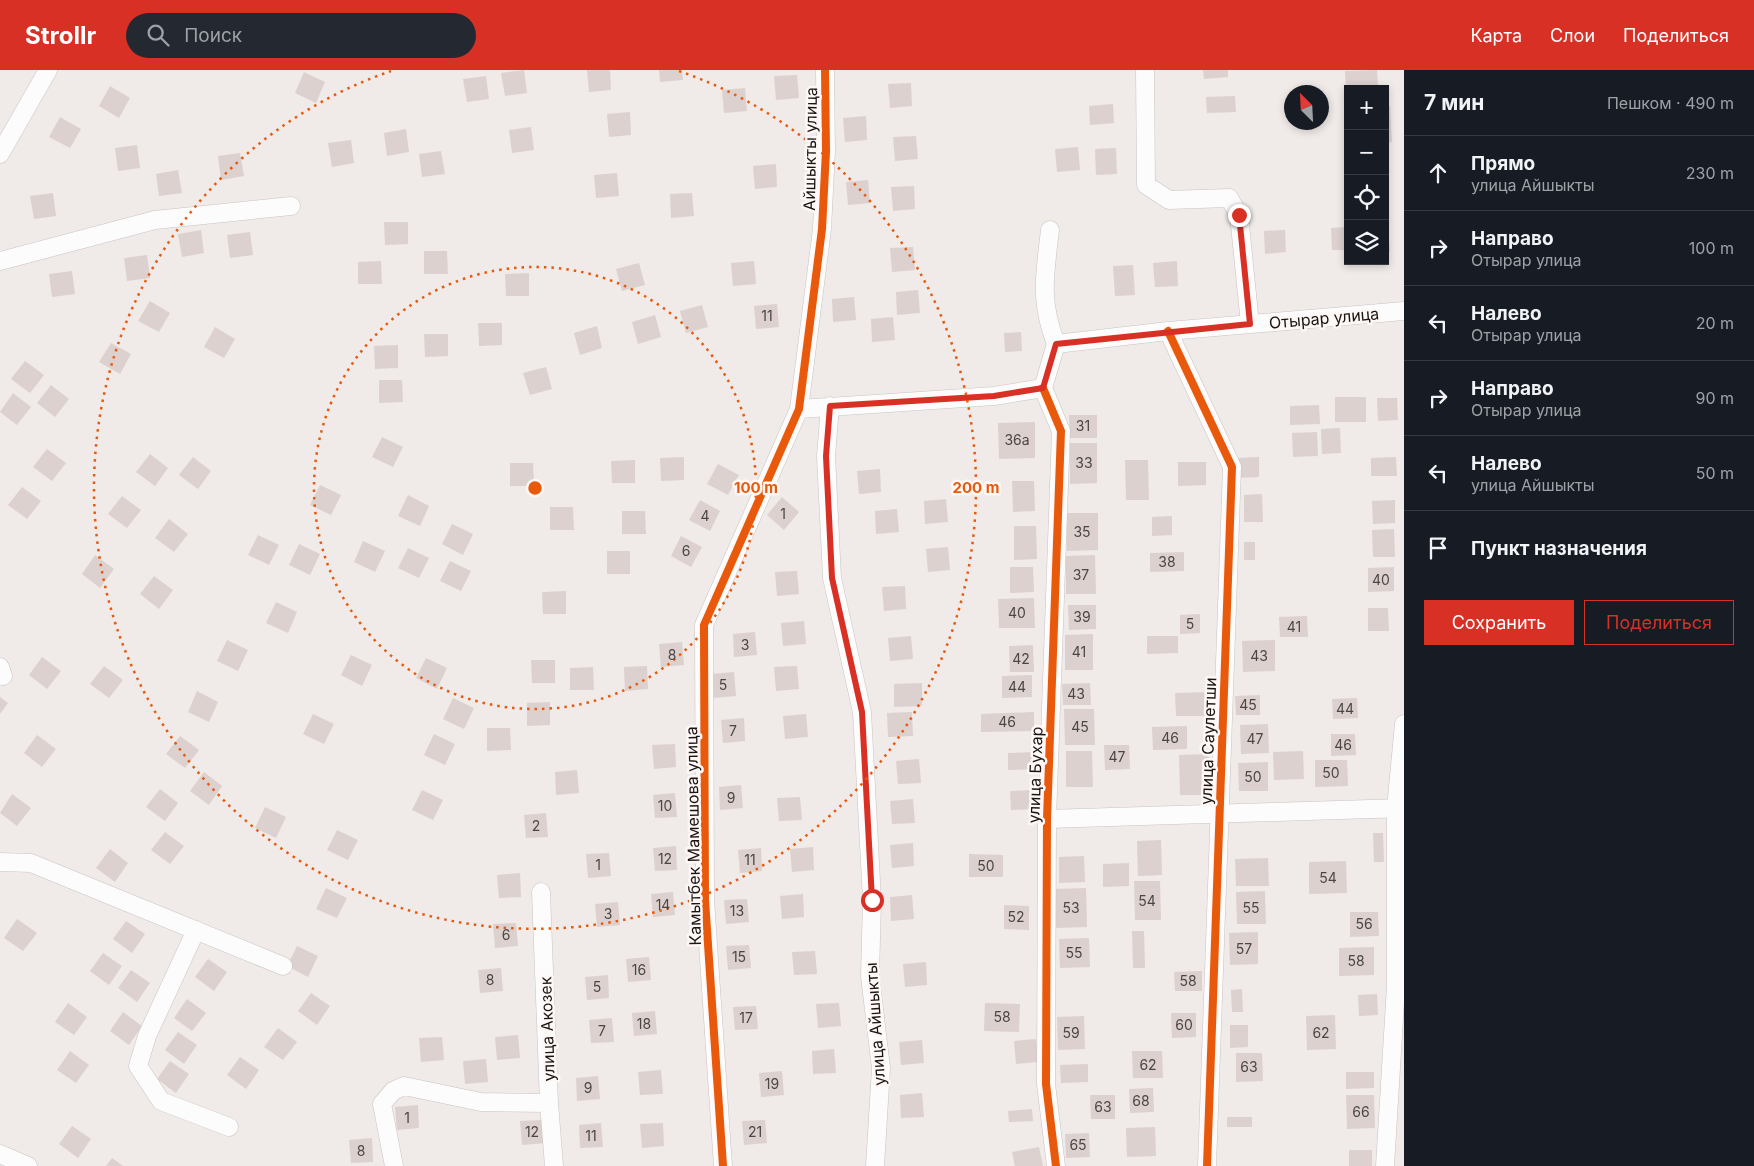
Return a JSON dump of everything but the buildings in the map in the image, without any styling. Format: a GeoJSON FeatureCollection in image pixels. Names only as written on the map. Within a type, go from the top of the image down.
{"type":"FeatureCollection","features":[{"type":"Feature","properties":{"kind":"street"},"geometry":{"type":"LineString","coordinates":[[0,154],[48,70]]}},
{"type":"Feature","properties":{"kind":"street","name":"Айшыкты улица"},"geometry":{"type":"LineString","coordinates":[[799,409],[822,229],[826,151],[825,70]]}},
{"type":"Feature","properties":{"kind":"street"},"geometry":{"type":"LineString","coordinates":[[1145,70],[1146,185],[1169,200],[1229,198],[1239,215],[1250,324]]}},
{"type":"Feature","properties":{"kind":"street"},"geometry":{"type":"LineString","coordinates":[[0,262],[155,220],[291,206]]}},
{"type":"Feature","properties":{"kind":"street"},"geometry":{"type":"LineString","coordinates":[[799,409],[994,396],[1043,388],[1056,344],[1049,327],[1043,296],[1050,230]]}},
{"type":"Feature","properties":{"kind":"street","name":"Отырар улица"},"geometry":{"type":"LineString","coordinates":[[1056,344],[1168,331],[1404,311]]}},
{"type":"Feature","properties":{"kind":"street","name":"улица Саулетши"},"geometry":{"type":"LineString","coordinates":[[1168,331],[1232,467],[1207,1166]]}},
{"type":"Feature","properties":{"kind":"street","name":"улица Бухар"},"geometry":{"type":"LineString","coordinates":[[1043,388],[1061,431],[1047,819],[1046,1084],[1056,1166]]}},
{"type":"Feature","properties":{"kind":"street","name":"улица Айшыкты"},"geometry":{"type":"LineString","coordinates":[[830,406],[826,456],[832,578],[862,712],[872,900],[870,976],[880,1068],[875,1166]]}},
{"type":"Feature","properties":{"kind":"street","name":"Камытбек Мамешова улица"},"geometry":{"type":"LineString","coordinates":[[724,1166],[705,900],[704,625],[751,515],[792,429],[799,409]]}},
{"type":"Feature","properties":{"kind":"street"},"geometry":{"type":"LineString","coordinates":[[1385,1166],[1396,986],[1404,724]]}},
{"type":"Feature","properties":{"kind":"street"},"geometry":{"type":"LineString","coordinates":[[1047,819],[1400,808]]}},
{"type":"Feature","properties":{"kind":"street"},"geometry":{"type":"LineString","coordinates":[[0,862],[31,863],[283,966]]}},
{"type":"Feature","properties":{"kind":"street","name":"улица Акозек"},"geometry":{"type":"LineString","coordinates":[[541,892],[549,1103],[554,1166]]}},
{"type":"Feature","properties":{"kind":"street"},"geometry":{"type":"LineString","coordinates":[[196,930],[147,1036],[138,1066],[162,1101],[229,1128]]}},
{"type":"Feature","properties":{"kind":"street"},"geometry":{"type":"LineString","coordinates":[[394,1166],[382,1104],[393,1091],[404,1086],[480,1102],[549,1103]]}},
{"type":"Feature","properties":{"kind":"street"},"geometry":{"type":"LineString","coordinates":[[0,1154],[28,1166]]}},
{"type":"Feature","properties":{"kind":"cycle path"},"geometry":{"type":"LineString","coordinates":[[723,1166],[705,900],[704,625],[799,409],[822,229],[826,151],[825,70]]}},
{"type":"Feature","properties":{"kind":"cycle path"},"geometry":{"type":"LineString","coordinates":[[1168,331],[1232,467],[1207,1166]]}},
{"type":"Feature","properties":{"kind":"cycle path"},"geometry":{"type":"LineString","coordinates":[[1043,388],[1061,431],[1047,819],[1046,1084],[1056,1166]]}},
{"type":"Feature","properties":{"kind":"route"},"geometry":{"type":"LineString","coordinates":[[872,900],[862,712],[832,578],[826,456],[830,406],[994,396],[1043,388],[1056,344],[1250,324],[1239,215]]}}]}
